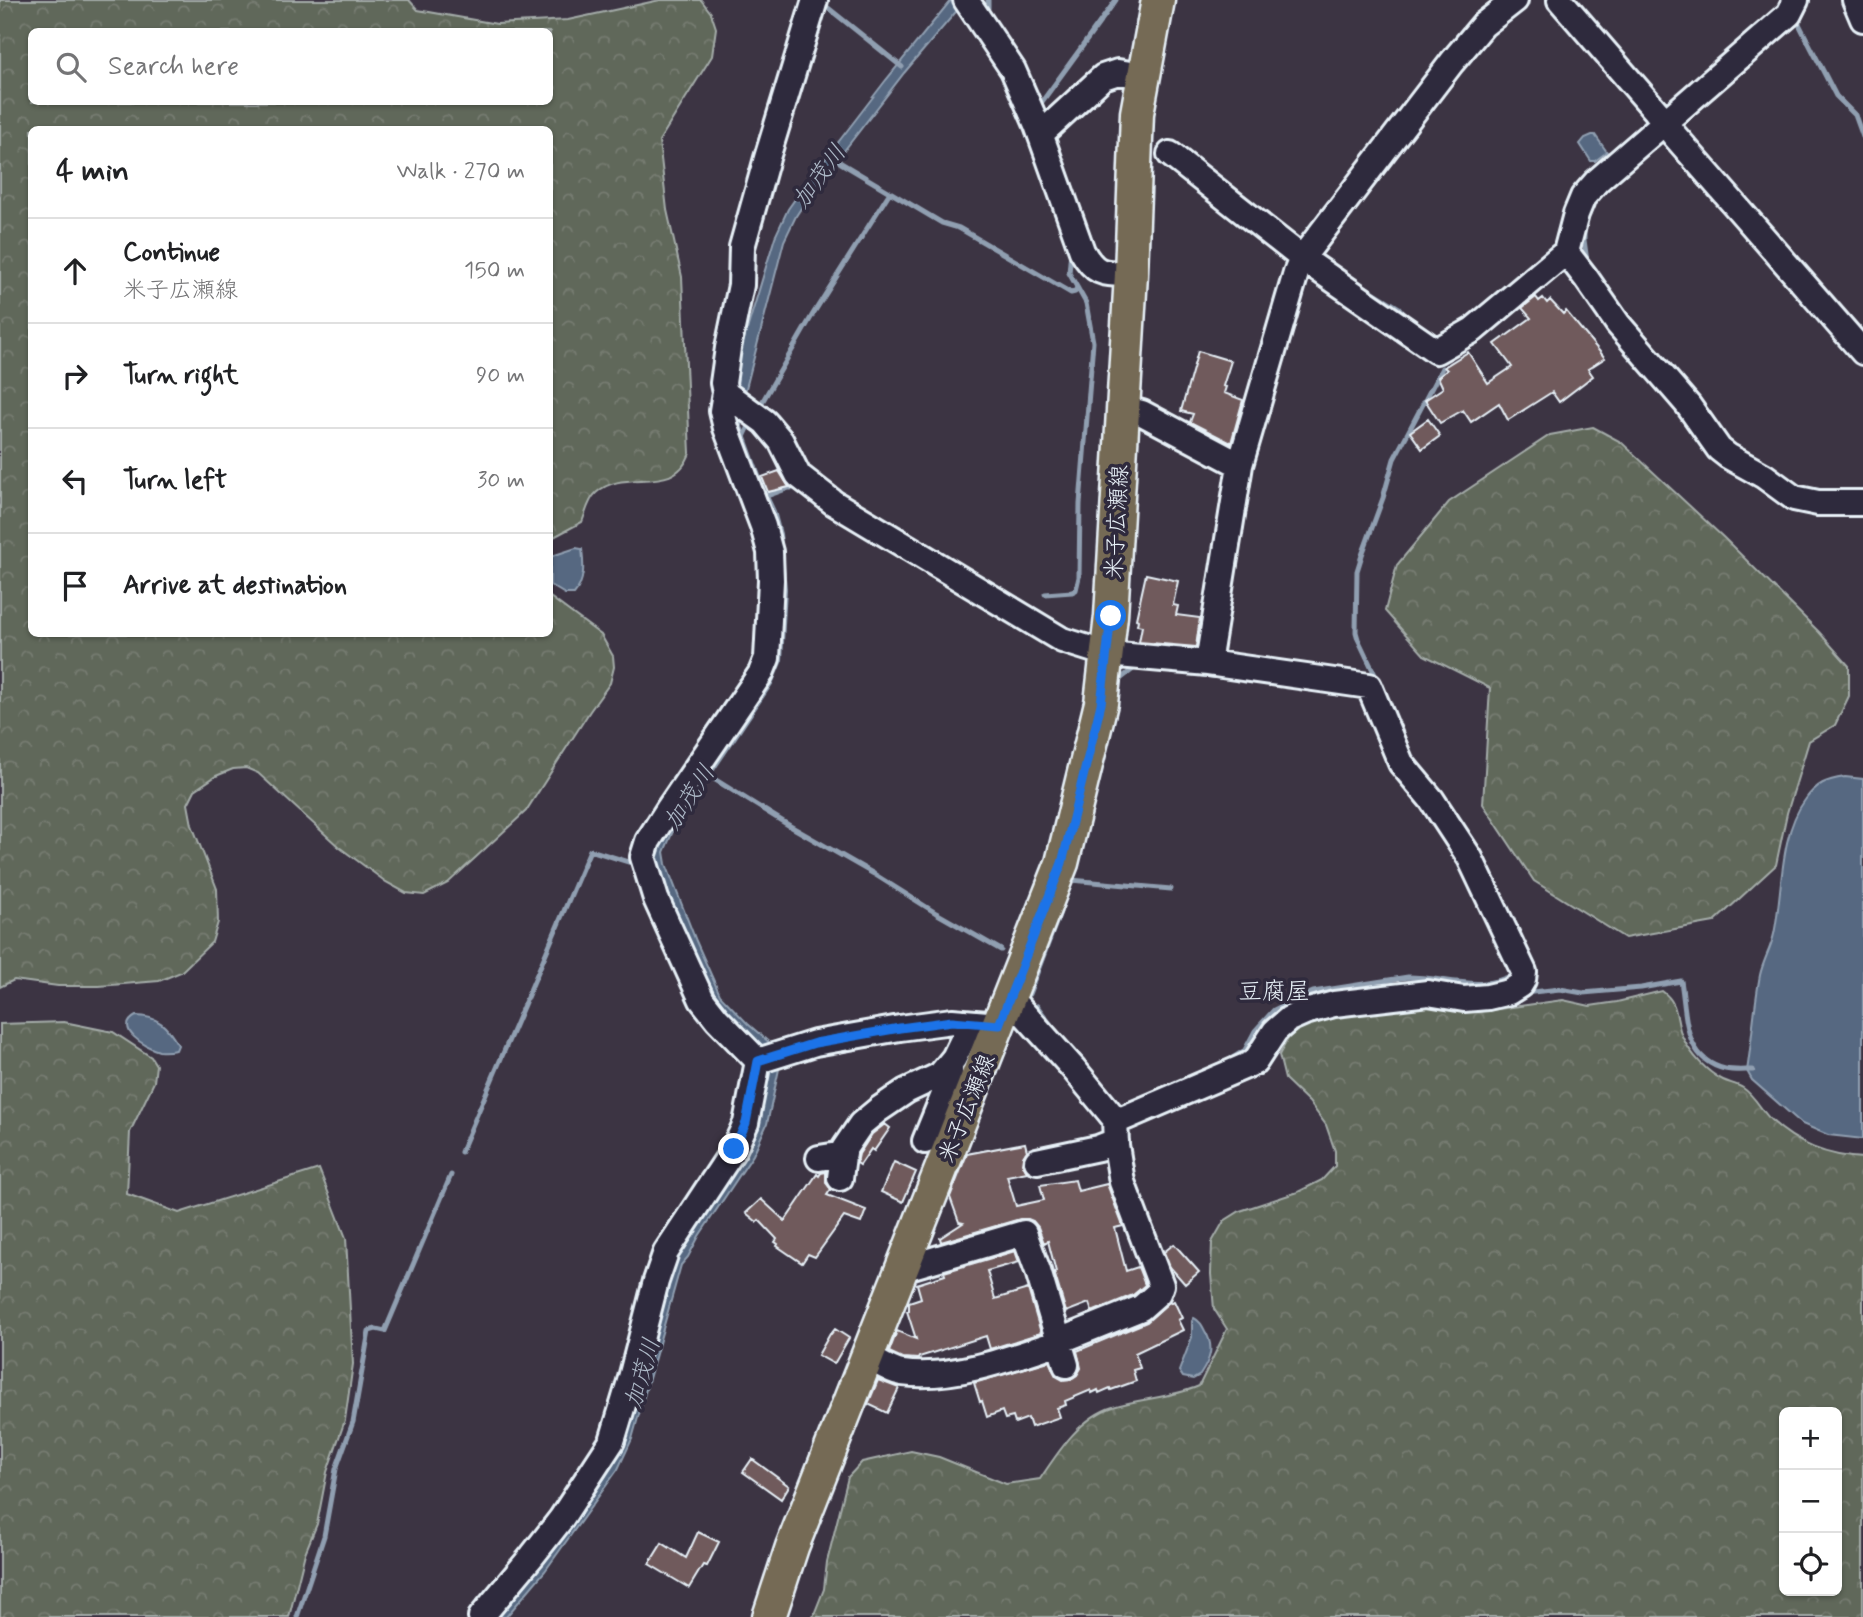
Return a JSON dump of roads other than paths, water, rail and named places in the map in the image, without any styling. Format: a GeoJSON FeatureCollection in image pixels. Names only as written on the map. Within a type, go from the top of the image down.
{"type":"FeatureCollection","features":[{"type":"Feature","properties":{"kind":"main road","name":"米子広瀬線"},"geometry":{"type":"LineString","coordinates":[[769,1617],[792,1547],[902,1269],[993,1015],[1062,863],[1101,704],[1111,616],[1137,113],[1158,0]]}},
{"type":"Feature","properties":{"kind":"street"},"geometry":{"type":"LineString","coordinates":[[758,1061],[702,1000],[656,899],[643,857],[648,841],[761,673],[767,658],[770,552],[726,428],[722,411],[725,393],[723,383],[741,285],[742,247],[815,0]]}},
{"type":"Feature","properties":{"kind":"street"},"geometry":{"type":"LineString","coordinates":[[1208,663],[1240,466],[1302,258],[1452,62],[1483,25],[1515,0]]}},
{"type":"Feature","properties":{"kind":"street"},"geometry":{"type":"LineString","coordinates":[[1560,0],[1863,352]]}},
{"type":"Feature","properties":{"kind":"street"},"geometry":{"type":"LineString","coordinates":[[1170,154],[1302,258],[1436,351],[1473,330],[1566,252],[1583,197],[1612,167],[1788,14],[1796,0]]}},
{"type":"Feature","properties":{"kind":"street"},"geometry":{"type":"LineString","coordinates":[[1855,0],[1863,19]]}},
{"type":"Feature","properties":{"kind":"street"},"geometry":{"type":"LineString","coordinates":[[967,1],[1013,70],[1041,134],[1088,262],[1098,271],[1130,274]]}},
{"type":"Feature","properties":{"kind":"street"},"geometry":{"type":"LineString","coordinates":[[1041,134],[1103,77],[1118,72],[1144,76]]}},
{"type":"Feature","properties":{"kind":"street"},"geometry":{"type":"LineString","coordinates":[[1566,252],[1618,324],[1688,405],[1719,449],[1794,498],[1818,503],[1863,503]]}},
{"type":"Feature","properties":{"kind":"street"},"geometry":{"type":"LineString","coordinates":[[725,393],[765,422],[781,441],[797,475],[834,503],[1062,640],[1107,654],[1208,663],[1369,686],[1401,763],[1433,800],[1470,858],[1524,972],[1520,985],[1509,992],[1488,997],[1464,999],[1428,993],[1334,1004],[1305,1012],[1289,1019],[1275,1031],[1255,1062],[1122,1119],[1098,1147],[1037,1161]]}},
{"type":"Feature","properties":{"kind":"street"},"geometry":{"type":"LineString","coordinates":[[1123,408],[1142,413],[1240,466]]}},
{"type":"Feature","properties":{"kind":"street"},"geometry":{"type":"LineString","coordinates":[[758,1061],[815,1043],[993,1015],[1073,1068],[1115,1130],[1122,1182],[1161,1285],[1158,1293],[1141,1308],[1061,1349],[937,1375],[899,1373],[867,1357]]}},
{"type":"Feature","properties":{"kind":"street"},"geometry":{"type":"LineString","coordinates":[[819,1158],[842,1166],[844,1149],[862,1124],[906,1091],[940,1075],[993,1015]]}},
{"type":"Feature","properties":{"kind":"street"},"geometry":{"type":"LineString","coordinates":[[481,1617],[561,1519],[612,1441],[666,1252],[734,1149],[746,1123],[758,1061]]}},
{"type":"Feature","properties":{"kind":"street"},"geometry":{"type":"LineString","coordinates":[[925,1141],[950,1080],[950,1063]]}},
{"type":"Feature","properties":{"kind":"street"},"geometry":{"type":"LineString","coordinates":[[902,1269],[1024,1233],[1061,1349]]}},
{"type":"Feature","properties":{"kind":"water","name":"加茂川"},"geometry":{"type":"Polygon","coordinates":[[[951,0],[966,0],[904,73],[807,199],[784,241],[743,400],[741,424],[775,511],[781,534],[786,589],[782,660],[772,684],[673,831],[664,852],[666,864],[696,941],[720,995],[778,1050],[781,1060],[767,1124],[753,1155],[681,1265],[632,1439],[618,1469],[545,1571],[506,1617],[486,1617],[610,1449],[668,1257],[761,1076],[718,1016],[649,856],[764,671],[772,616],[739,454],[730,386],[775,237],[788,209],[951,0]]]}},
{"type":"Feature","properties":{"kind":"water"},"geometry":{"type":"Polygon","coordinates":[[[1595,135],[1607,152],[1595,161],[1591,161],[1580,144],[1595,135]]]}},
{"type":"Feature","properties":{"kind":"water"},"geometry":{"type":"Polygon","coordinates":[[[576,548],[582,549],[582,579],[574,594],[565,594],[553,587],[555,555],[576,548]]]}},
{"type":"Feature","properties":{"kind":"water"},"geometry":{"type":"Polygon","coordinates":[[[1845,777],[1863,779],[1863,1139],[1828,1135],[1802,1124],[1752,1080],[1747,1071],[1760,975],[1774,934],[1790,830],[1805,800],[1818,786],[1845,777]]]}},
{"type":"Feature","properties":{"kind":"water"},"geometry":{"type":"Polygon","coordinates":[[[136,1016],[144,1016],[161,1023],[178,1045],[176,1050],[159,1051],[134,1037],[128,1026],[136,1016]]]}},
{"type":"Feature","properties":{"kind":"water"},"geometry":{"type":"Polygon","coordinates":[[[1194,1318],[1203,1327],[1210,1348],[1209,1359],[1200,1375],[1193,1379],[1183,1377],[1179,1371],[1192,1337],[1194,1318]]]}},
{"type":"Feature","properties":{"kind":"waterway"},"geometry":{"type":"LineString","coordinates":[[986,14],[988,0]]}},
{"type":"Feature","properties":{"kind":"waterway"},"geometry":{"type":"LineString","coordinates":[[1037,97],[1041,103],[1116,0]]}},
{"type":"Feature","properties":{"kind":"waterway"},"geometry":{"type":"LineString","coordinates":[[822,3],[902,67]]}},
{"type":"Feature","properties":{"kind":"waterway"},"geometry":{"type":"LineString","coordinates":[[1799,24],[1836,96],[1855,115],[1863,137]]}},
{"type":"Feature","properties":{"kind":"waterway","name":"加茂川"},"geometry":{"type":"LineString","coordinates":[[834,157],[942,223],[959,228],[1071,293],[1075,292],[1077,287],[1086,303],[1093,342],[1080,504],[1079,577],[1076,590],[1045,594]]}},
{"type":"Feature","properties":{"kind":"waterway"},"geometry":{"type":"LineString","coordinates":[[761,404],[813,314],[890,192]]}},
{"type":"Feature","properties":{"kind":"waterway"},"geometry":{"type":"LineString","coordinates":[[1584,226],[1587,261]]}},
{"type":"Feature","properties":{"kind":"waterway"},"geometry":{"type":"LineString","coordinates":[[1071,251],[1069,273],[1077,287]]}},
{"type":"Feature","properties":{"kind":"waterway"},"geometry":{"type":"LineString","coordinates":[[1360,284],[1399,308],[1406,317]]}},
{"type":"Feature","properties":{"kind":"waterway"},"geometry":{"type":"LineString","coordinates":[[1379,683],[1356,632],[1357,571],[1394,459],[1442,368]]}},
{"type":"Feature","properties":{"kind":"waterway"},"geometry":{"type":"LineString","coordinates":[[743,439],[752,420]]}},
{"type":"Feature","properties":{"kind":"waterway"},"geometry":{"type":"LineString","coordinates":[[764,497],[789,488],[799,488]]}},
{"type":"Feature","properties":{"kind":"waterway"},"geometry":{"type":"LineString","coordinates":[[1118,686],[1119,680],[1137,666]]}},
{"type":"Feature","properties":{"kind":"waterway"},"geometry":{"type":"LineString","coordinates":[[1188,673],[1220,677]]}},
{"type":"Feature","properties":{"kind":"waterway","name":"加茂川"},"geometry":{"type":"LineString","coordinates":[[706,774],[1001,950]]}},
{"type":"Feature","properties":{"kind":"waterway"},"geometry":{"type":"LineString","coordinates":[[461,1152],[590,850],[632,863]]}},
{"type":"Feature","properties":{"kind":"waterway"},"geometry":{"type":"LineString","coordinates":[[1071,880],[1171,889]]}},
{"type":"Feature","properties":{"kind":"waterway"},"geometry":{"type":"LineString","coordinates":[[1029,994],[1060,912]]}},
{"type":"Feature","properties":{"kind":"waterway"},"geometry":{"type":"LineString","coordinates":[[1226,1062],[1245,1050],[1255,1031],[1274,1010],[1313,992],[1408,977],[1463,983],[1490,982],[1516,973]]}},
{"type":"Feature","properties":{"kind":"waterway"},"geometry":{"type":"LineString","coordinates":[[1524,993],[1560,989],[1583,993],[1681,981],[1689,1034],[1701,1056],[1711,1064],[1725,1069],[1753,1070]]}},
{"type":"Feature","properties":{"kind":"waterway"},"geometry":{"type":"LineString","coordinates":[[1037,1006],[1057,1033]]}},
{"type":"Feature","properties":{"kind":"waterway"},"geometry":{"type":"LineString","coordinates":[[297,1617],[324,1536],[336,1469],[353,1422],[369,1331],[385,1331],[451,1175]]}},
{"type":"Feature","properties":{"kind":"district","name":"豆腐屋"},"geometry":{"type":"Point","coordinates":[1274,991]}}]}
